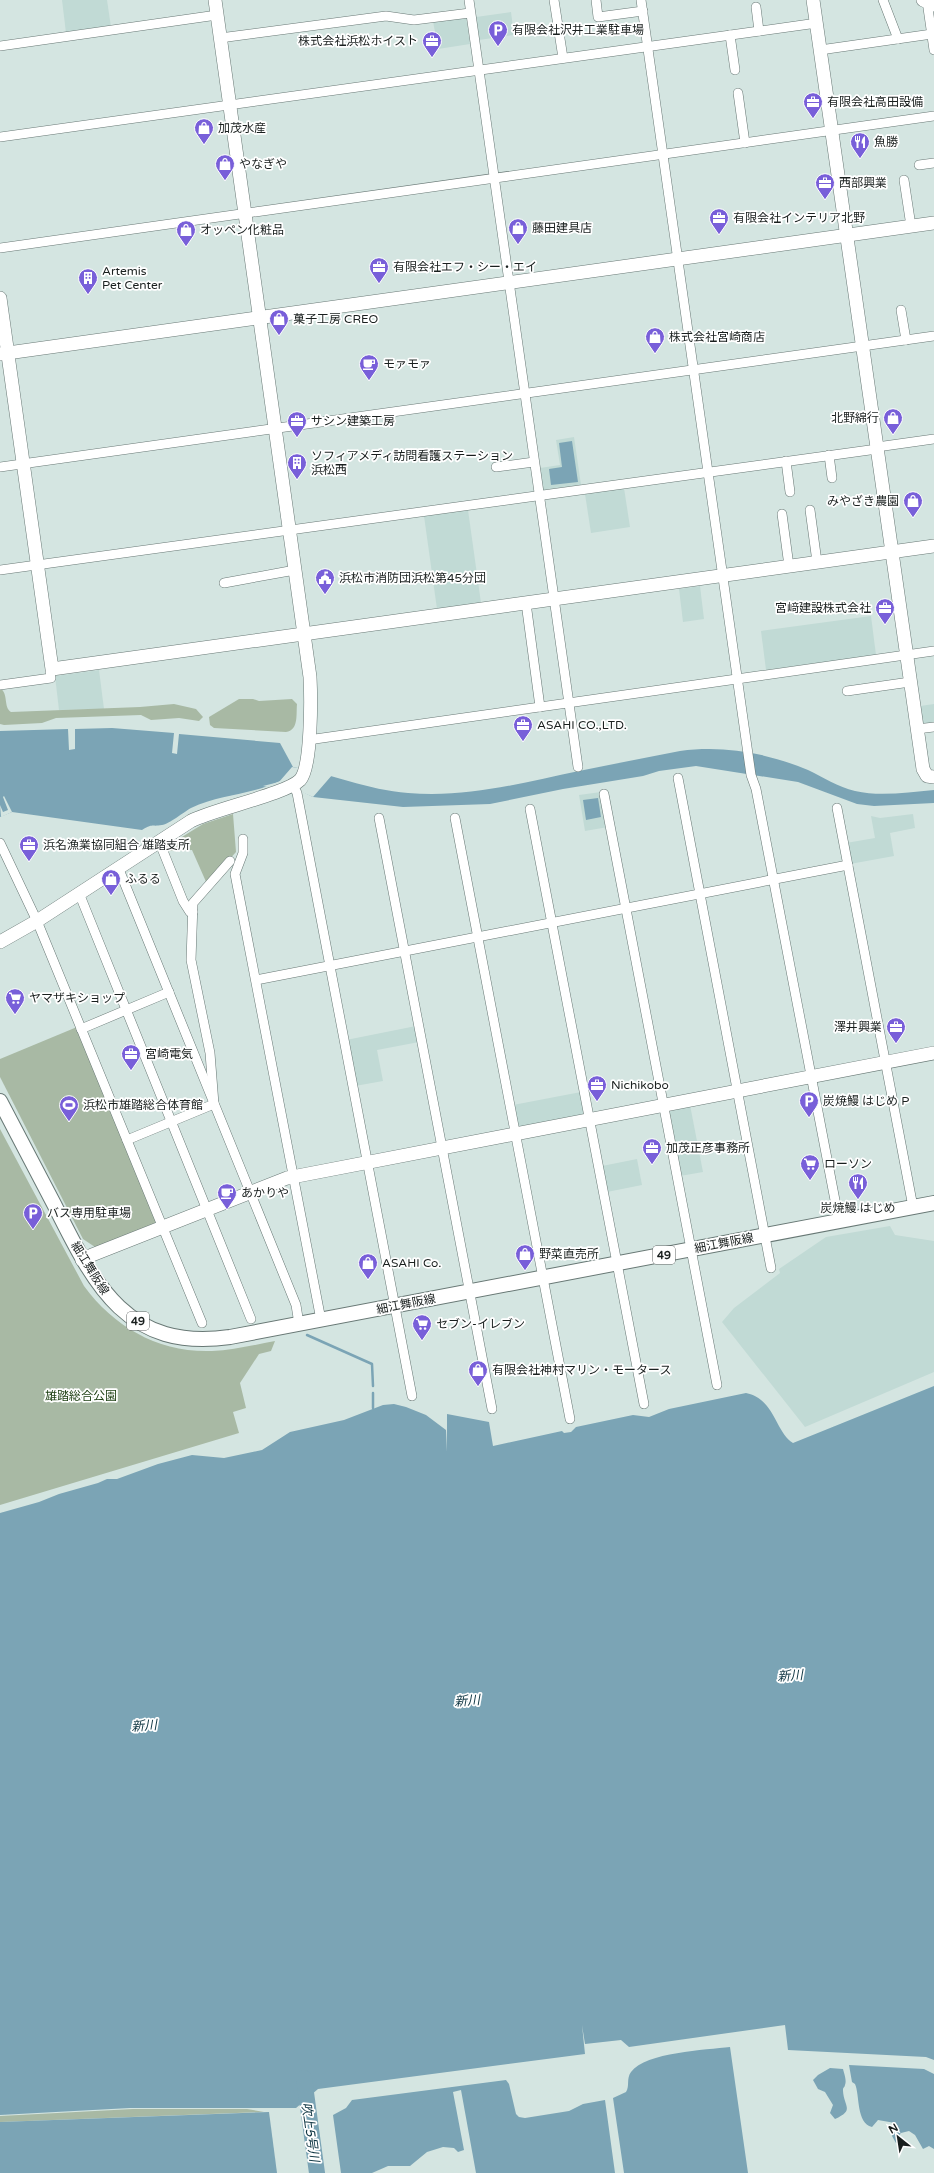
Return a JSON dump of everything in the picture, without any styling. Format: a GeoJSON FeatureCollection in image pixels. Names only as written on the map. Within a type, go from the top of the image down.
{"type":"FeatureCollection","features":[{"type":"Feature","properties":{"kind":"main road","name":"細江舞阪線"},"geometry":{"type":"LineString","coordinates":[[0,1101],[82,1260],[99,1287],[118,1307],[140,1323],[166,1334],[184,1338],[211,1340],[934,1203]]}},
{"type":"Feature","properties":{"kind":"street"},"geometry":{"type":"LineString","coordinates":[[0,942],[38,921],[118,867],[200,816],[290,789],[300,780],[305,769],[308,740],[310,686],[304,634],[215,0]]}},
{"type":"Feature","properties":{"kind":"street"},"geometry":{"type":"LineString","coordinates":[[469,0],[578,767]]}},
{"type":"Feature","properties":{"kind":"street"},"geometry":{"type":"LineString","coordinates":[[554,0],[563,58]]}},
{"type":"Feature","properties":{"kind":"street"},"geometry":{"type":"LineString","coordinates":[[596,0],[598,17],[643,11]]}},
{"type":"Feature","properties":{"kind":"street"},"geometry":{"type":"LineString","coordinates":[[641,0],[751,775],[756,789],[774,880],[839,1221]]}},
{"type":"Feature","properties":{"kind":"street"},"geometry":{"type":"LineString","coordinates":[[813,0],[917,729],[924,773],[927,776],[934,777]]}},
{"type":"Feature","properties":{"kind":"street"},"geometry":{"type":"LineString","coordinates":[[883,0],[898,39]]}},
{"type":"Feature","properties":{"kind":"street"},"geometry":{"type":"LineString","coordinates":[[929,3],[928,8],[934,50]]}},
{"type":"Feature","properties":{"kind":"street"},"geometry":{"type":"LineString","coordinates":[[756,7],[759,31]]}},
{"type":"Feature","properties":{"kind":"street"},"geometry":{"type":"LineString","coordinates":[[220,38],[386,16],[414,20],[470,13]]}},
{"type":"Feature","properties":{"kind":"street"},"geometry":{"type":"LineString","coordinates":[[0,46],[217,15]]}},
{"type":"Feature","properties":{"kind":"street"},"geometry":{"type":"LineString","coordinates":[[0,137],[816,23]]}},
{"type":"Feature","properties":{"kind":"street"},"geometry":{"type":"LineString","coordinates":[[820,50],[932,34]]}},
{"type":"Feature","properties":{"kind":"street"},"geometry":{"type":"LineString","coordinates":[[730,35],[735,70]]}},
{"type":"Feature","properties":{"kind":"street"},"geometry":{"type":"LineString","coordinates":[[738,93],[745,143]]}},
{"type":"Feature","properties":{"kind":"street"},"geometry":{"type":"LineString","coordinates":[[0,248],[934,116]]}},
{"type":"Feature","properties":{"kind":"street"},"geometry":{"type":"LineString","coordinates":[[919,165],[934,163]]}},
{"type":"Feature","properties":{"kind":"street"},"geometry":{"type":"LineString","coordinates":[[904,180],[911,226]]}},
{"type":"Feature","properties":{"kind":"street"},"geometry":{"type":"LineString","coordinates":[[4,353],[934,223]]}},
{"type":"Feature","properties":{"kind":"street"},"geometry":{"type":"LineString","coordinates":[[0,298],[4,353],[23,463],[52,669],[50,672],[51,678],[0,685]]}},
{"type":"Feature","properties":{"kind":"street"},"geometry":{"type":"LineString","coordinates":[[901,310],[906,340]]}},
{"type":"Feature","properties":{"kind":"street"},"geometry":{"type":"LineString","coordinates":[[0,466],[934,336]]}},
{"type":"Feature","properties":{"kind":"street"},"geometry":{"type":"LineString","coordinates":[[0,570],[539,496],[934,439]]}},
{"type":"Feature","properties":{"kind":"street"},"geometry":{"type":"LineString","coordinates":[[829,455],[832,478]]}},
{"type":"Feature","properties":{"kind":"street"},"geometry":{"type":"LineString","coordinates":[[786,461],[790,492]]}},
{"type":"Feature","properties":{"kind":"street"},"geometry":{"type":"LineString","coordinates":[[496,467],[534,462]]}},
{"type":"Feature","properties":{"kind":"street"},"geometry":{"type":"LineString","coordinates":[[810,510],[817,562]]}},
{"type":"Feature","properties":{"kind":"street"},"geometry":{"type":"LineString","coordinates":[[782,514],[789,566]]}},
{"type":"Feature","properties":{"kind":"street"},"geometry":{"type":"LineString","coordinates":[[52,669],[934,546]]}},
{"type":"Feature","properties":{"kind":"street"},"geometry":{"type":"LineString","coordinates":[[224,583],[295,570]]}},
{"type":"Feature","properties":{"kind":"street"},"geometry":{"type":"LineString","coordinates":[[526,603],[540,707]]}},
{"type":"Feature","properties":{"kind":"street"},"geometry":{"type":"LineString","coordinates":[[308,740],[934,651]]}},
{"type":"Feature","properties":{"kind":"street"},"geometry":{"type":"LineString","coordinates":[[847,691],[910,682]]}},
{"type":"Feature","properties":{"kind":"street"},"geometry":{"type":"LineString","coordinates":[[917,729],[934,727]]}},
{"type":"Feature","properties":{"kind":"street"},"geometry":{"type":"LineString","coordinates":[[678,778],[771,1268]]}},
{"type":"Feature","properties":{"kind":"street"},"geometry":{"type":"LineString","coordinates":[[290,789],[329,965],[412,1396]]}},
{"type":"Feature","properties":{"kind":"street"},"geometry":{"type":"LineString","coordinates":[[604,794],[717,1385]]}},
{"type":"Feature","properties":{"kind":"street"},"geometry":{"type":"LineString","coordinates":[[837,808],[913,1207]]}},
{"type":"Feature","properties":{"kind":"street"},"geometry":{"type":"LineString","coordinates":[[530,809],[644,1404]]}},
{"type":"Feature","properties":{"kind":"street"},"geometry":{"type":"LineString","coordinates":[[378,818],[492,1409]]}},
{"type":"Feature","properties":{"kind":"street"},"geometry":{"type":"LineString","coordinates":[[455,818],[570,1419]]}},
{"type":"Feature","properties":{"kind":"street"},"geometry":{"type":"LineString","coordinates":[[243,839],[241,862],[236,874],[321,1320]]}},
{"type":"Feature","properties":{"kind":"street"},"geometry":{"type":"LineString","coordinates":[[159,841],[183,901],[190,912],[193,912]]}},
{"type":"Feature","properties":{"kind":"street"},"geometry":{"type":"LineString","coordinates":[[0,843],[38,921],[202,1324]]}},
{"type":"Feature","properties":{"kind":"street"},"geometry":{"type":"LineString","coordinates":[[214,1104],[210,1052],[191,960],[193,903],[230,861]]}},
{"type":"Feature","properties":{"kind":"street"},"geometry":{"type":"LineString","coordinates":[[256,980],[848,865]]}},
{"type":"Feature","properties":{"kind":"street"},"geometry":{"type":"LineString","coordinates":[[118,867],[296,1305],[299,1324]]}},
{"type":"Feature","properties":{"kind":"street"},"geometry":{"type":"LineString","coordinates":[[79,893],[251,1319]]}},
{"type":"Feature","properties":{"kind":"street"},"geometry":{"type":"LineString","coordinates":[[82,1029],[169,992]]}},
{"type":"Feature","properties":{"kind":"street"},"geometry":{"type":"LineString","coordinates":[[82,1260],[249,1191],[293,1176],[934,1053]]}},
{"type":"Feature","properties":{"kind":"street"},"geometry":{"type":"LineString","coordinates":[[127,1140],[214,1104]]}},
{"type":"Feature","properties":{"kind":"shaded area"},"geometry":{"type":"Polygon","coordinates":[[[62,0],[107,0],[111,27],[66,33],[62,0]]]}},
{"type":"Feature","properties":{"kind":"shaded area"},"geometry":{"type":"Polygon","coordinates":[[[511,12],[514,35],[479,40],[476,17],[511,12]]]}},
{"type":"Feature","properties":{"kind":"shaded area"},"geometry":{"type":"Polygon","coordinates":[[[466,16],[470,44],[438,49],[433,21],[466,16]]]}},
{"type":"Feature","properties":{"kind":"shaded area"},"geometry":{"type":"Polygon","coordinates":[[[574,437],[581,485],[543,490],[540,468],[560,465],[556,440],[574,437]]]}},
{"type":"Feature","properties":{"kind":"shaded area"},"geometry":{"type":"Polygon","coordinates":[[[624,488],[630,527],[591,533],[585,494],[624,488]]]}},
{"type":"Feature","properties":{"kind":"shaded area"},"geometry":{"type":"Polygon","coordinates":[[[468,510],[481,603],[437,609],[424,516],[468,510]]]}},
{"type":"Feature","properties":{"kind":"shaded area"},"geometry":{"type":"Polygon","coordinates":[[[700,586],[704,619],[683,622],[679,589],[700,586]]]}},
{"type":"Feature","properties":{"kind":"shaded area"},"geometry":{"type":"Polygon","coordinates":[[[871,616],[876,655],[766,670],[761,631],[871,616]]]}},
{"type":"Feature","properties":{"kind":"shaded area"},"geometry":{"type":"Polygon","coordinates":[[[99,670],[104,709],[59,710],[55,676],[99,670]]]}},
{"type":"Feature","properties":{"kind":"shaded area"},"geometry":{"type":"Polygon","coordinates":[[[934,704],[934,724],[925,725],[923,724],[920,706],[934,704]]]}},
{"type":"Feature","properties":{"kind":"shaded area"},"geometry":{"type":"Polygon","coordinates":[[[601,792],[608,827],[585,831],[579,795],[601,792]]]}},
{"type":"Feature","properties":{"kind":"shaded area"},"geometry":{"type":"Polygon","coordinates":[[[913,814],[915,828],[890,833],[894,856],[850,864],[846,843],[875,838],[871,816],[880,818],[913,814]]]}},
{"type":"Feature","properties":{"kind":"shaded area"},"geometry":{"type":"Polygon","coordinates":[[[416,1026],[419,1042],[377,1050],[383,1081],[355,1086],[346,1040],[416,1026]]]}},
{"type":"Feature","properties":{"kind":"shaded area"},"geometry":{"type":"Polygon","coordinates":[[[581,1092],[585,1114],[517,1128],[513,1105],[581,1092]]]}},
{"type":"Feature","properties":{"kind":"shaded area"},"geometry":{"type":"Polygon","coordinates":[[[690,1105],[703,1172],[680,1176],[667,1109],[690,1105]]]}},
{"type":"Feature","properties":{"kind":"shaded area"},"geometry":{"type":"Polygon","coordinates":[[[637,1159],[642,1185],[607,1192],[602,1166],[637,1159]]]}},
{"type":"Feature","properties":{"kind":"shaded area"},"geometry":{"type":"Polygon","coordinates":[[[890,1226],[895,1235],[934,1241],[934,1372],[805,1427],[722,1322],[734,1308],[780,1273],[779,1269],[826,1237],[890,1226]]]}},
{"type":"Feature","properties":{"kind":"green space"},"geometry":{"type":"Polygon","coordinates":[[[0,688],[3,691],[7,707],[11,712],[140,707],[174,704],[196,709],[203,717],[199,721],[179,718],[151,720],[141,715],[56,718],[42,723],[4,725],[0,724],[0,688]]]}},
{"type":"Feature","properties":{"kind":"green space"},"geometry":{"type":"Polygon","coordinates":[[[239,699],[253,699],[259,701],[292,699],[297,704],[297,717],[295,725],[290,731],[286,732],[214,728],[210,725],[209,717],[239,699]]]}},
{"type":"Feature","properties":{"kind":"green space"},"geometry":{"type":"Polygon","coordinates":[[[233,814],[236,852],[207,884],[192,850],[166,851],[164,848],[203,824],[233,814]]]}},
{"type":"Feature","properties":{"kind":"green space","name":"浜松市雄踏総合体育館"},"geometry":{"type":"Polygon","coordinates":[[[77,1027],[156,1220],[155,1223],[95,1247],[83,1239],[0,1077],[0,1059],[77,1027]]]}},
{"type":"Feature","properties":{"kind":"green space","name":"雄踏総合公園"},"geometry":{"type":"Polygon","coordinates":[[[0,1129],[84,1286],[109,1314],[139,1335],[174,1347],[212,1351],[228,1350],[275,1341],[271,1351],[259,1354],[240,1383],[246,1408],[233,1412],[239,1433],[0,1505],[0,1129]]]}},
{"type":"Feature","properties":{"kind":"green space"},"geometry":{"type":"Polygon","coordinates":[[[133,2109],[247,2109],[264,2112],[0,2122],[0,2116],[133,2109]]]}},
{"type":"Feature","properties":{"kind":"water"},"geometry":{"type":"Polygon","coordinates":[[[572,441],[578,482],[551,485],[549,469],[562,467],[559,443],[572,441]]]}},
{"type":"Feature","properties":{"kind":"water"},"geometry":{"type":"Polygon","coordinates":[[[112,728],[174,733],[172,753],[177,754],[179,734],[280,743],[293,767],[379,789],[408,793],[452,793],[515,785],[591,768],[680,751],[713,749],[745,752],[777,759],[808,770],[849,789],[865,793],[885,794],[934,790],[934,803],[874,806],[857,804],[798,782],[696,766],[659,771],[643,776],[563,789],[490,804],[403,807],[313,797],[280,781],[269,786],[202,803],[165,824],[151,826],[142,830],[12,812],[0,817],[0,731],[68,729],[69,750],[75,749],[75,729],[112,728]]]}},
{"type":"Feature","properties":{"kind":"water"},"geometry":{"type":"Polygon","coordinates":[[[598,798],[601,817],[586,820],[583,800],[598,798]]]}},
{"type":"Feature","properties":{"kind":"water","name":"新川"},"geometry":{"type":"Polygon","coordinates":[[[934,1386],[934,2060],[926,2057],[788,2050],[785,2025],[629,2047],[621,2040],[585,2044],[582,2025],[585,2054],[318,2089],[296,2108],[130,2108],[0,2115],[0,1513],[39,1502],[107,1479],[117,1479],[158,1464],[192,1455],[224,1458],[262,1450],[290,1432],[344,1420],[383,1405],[394,1404],[426,1415],[446,1430],[447,1452],[447,1414],[489,1422],[493,1446],[562,1431],[564,1433],[571,1432],[576,1427],[633,1415],[649,1417],[669,1409],[746,1393],[756,1396],[763,1402],[774,1416],[787,1438],[793,1443],[934,1386]]]}},
{"type":"Feature","properties":{"kind":"water"},"geometry":{"type":"Polygon","coordinates":[[[730,2047],[748,2173],[624,2173],[613,2098],[626,2092],[631,2072],[639,2065],[649,2060],[663,2056],[730,2047]]]}},
{"type":"Feature","properties":{"kind":"water"},"geometry":{"type":"Polygon","coordinates":[[[849,2065],[924,2069],[934,2074],[934,2149],[929,2146],[923,2149],[915,2135],[909,2131],[901,2133],[899,2136],[901,2141],[896,2143],[892,2136],[898,2126],[895,2123],[878,2120],[872,2127],[867,2124],[861,2115],[857,2089],[855,2084],[852,2082],[849,2065]]]}},
{"type":"Feature","properties":{"kind":"water"},"geometry":{"type":"Polygon","coordinates":[[[830,2068],[843,2069],[846,2079],[843,2091],[847,2110],[835,2119],[830,2113],[833,2105],[825,2092],[818,2089],[813,2080],[818,2075],[830,2068]]]}},
{"type":"Feature","properties":{"kind":"water"},"geometry":{"type":"Polygon","coordinates":[[[506,2080],[509,2084],[516,2114],[519,2117],[525,2118],[569,2111],[583,2104],[605,2100],[615,2173],[476,2173],[461,2090],[453,2092],[464,2150],[458,2152],[454,2148],[443,2147],[427,2152],[410,2166],[388,2166],[372,2173],[341,2173],[333,2115],[346,2108],[352,2100],[506,2080]]]}},
{"type":"Feature","properties":{"kind":"water"},"geometry":{"type":"Polygon","coordinates":[[[269,2112],[277,2173],[0,2173],[0,2122],[269,2112]]]}},
{"type":"Feature","properties":{"kind":"pier"},"geometry":{"type":"Polygon","coordinates":[[[292,767],[333,774],[313,797],[281,783],[268,787],[263,786],[279,782],[292,767]]]}},
{"type":"Feature","properties":{"kind":"pier"},"geometry":{"type":"Polygon","coordinates":[[[4,796],[12,812],[1,817],[0,805],[3,812],[8,810],[3,797],[4,796]]]}},
{"type":"Feature","properties":{"kind":"waterway"},"geometry":{"type":"LineString","coordinates":[[307,1335],[372,1364],[373,1386]]}},
{"type":"Feature","properties":{"kind":"waterway"},"geometry":{"type":"LineString","coordinates":[[373,1393],[373,1408]]}},
{"type":"Feature","properties":{"kind":"waterway","name":"吹上5号川"},"geometry":{"type":"LineString","coordinates":[[304,2078],[317,2173]]}},
{"type":"Feature","properties":{"kind":"place","name":"有限会社沢井工業駐車場"},"geometry":{"type":"Point","coordinates":[498,47]}},
{"type":"Feature","properties":{"kind":"place","name":"株式会社浜松ホイスト"},"geometry":{"type":"Point","coordinates":[432,58]}},
{"type":"Feature","properties":{"kind":"place","name":"有限会社高田設備"},"geometry":{"type":"Point","coordinates":[813,119]}},
{"type":"Feature","properties":{"kind":"place","name":"加茂水産"},"geometry":{"type":"Point","coordinates":[204,145]}},
{"type":"Feature","properties":{"kind":"place","name":"魚勝"},"geometry":{"type":"Point","coordinates":[860,159]}},
{"type":"Feature","properties":{"kind":"place","name":"やなぎや"},"geometry":{"type":"Point","coordinates":[225,181]}},
{"type":"Feature","properties":{"kind":"place","name":"西部興業"},"geometry":{"type":"Point","coordinates":[825,200]}},
{"type":"Feature","properties":{"kind":"place","name":"有限会社インテリア北野"},"geometry":{"type":"Point","coordinates":[719,235]}},
{"type":"Feature","properties":{"kind":"place","name":"藤田建具店"},"geometry":{"type":"Point","coordinates":[518,245]}},
{"type":"Feature","properties":{"kind":"place","name":"オッペン化粧品"},"geometry":{"type":"Point","coordinates":[186,247]}},
{"type":"Feature","properties":{"kind":"place","name":"有限会社エフ・シー・エイ"},"geometry":{"type":"Point","coordinates":[379,284]}},
{"type":"Feature","properties":{"kind":"place","name":"Artemis Pet Center"},"geometry":{"type":"Point","coordinates":[88,295]}},
{"type":"Feature","properties":{"kind":"place","name":"菓子工房 CREO"},"geometry":{"type":"Point","coordinates":[279,336]}},
{"type":"Feature","properties":{"kind":"place","name":"株式会社宮崎商店"},"geometry":{"type":"Point","coordinates":[655,354]}},
{"type":"Feature","properties":{"kind":"place","name":"モァモァ"},"geometry":{"type":"Point","coordinates":[369,381]}},
{"type":"Feature","properties":{"kind":"place","name":"北野綿行"},"geometry":{"type":"Point","coordinates":[893,435]}},
{"type":"Feature","properties":{"kind":"place","name":"サシン建築工房"},"geometry":{"type":"Point","coordinates":[297,438]}},
{"type":"Feature","properties":{"kind":"place","name":"ソフィアメディ訪問看護ステーション 浜松西"},"geometry":{"type":"Point","coordinates":[297,480]}},
{"type":"Feature","properties":{"kind":"place","name":"みやざき農園"},"geometry":{"type":"Point","coordinates":[913,518]}},
{"type":"Feature","properties":{"kind":"place","name":"浜松市消防団浜松第45分団"},"geometry":{"type":"Point","coordinates":[325,595]}},
{"type":"Feature","properties":{"kind":"place","name":"宮﨑建設株式会社"},"geometry":{"type":"Point","coordinates":[885,625]}},
{"type":"Feature","properties":{"kind":"place","name":"ASAHI CO.,LTD."},"geometry":{"type":"Point","coordinates":[523,742]}},
{"type":"Feature","properties":{"kind":"place","name":"浜名漁業協同組合 雄踏支所"},"geometry":{"type":"Point","coordinates":[29,862]}},
{"type":"Feature","properties":{"kind":"place","name":"ふるる"},"geometry":{"type":"Point","coordinates":[111,896]}},
{"type":"Feature","properties":{"kind":"place","name":"ヤマザキショップ"},"geometry":{"type":"Point","coordinates":[15,1015]}},
{"type":"Feature","properties":{"kind":"place","name":"澤井興業"},"geometry":{"type":"Point","coordinates":[896,1044]}},
{"type":"Feature","properties":{"kind":"place","name":"宮崎電気"},"geometry":{"type":"Point","coordinates":[131,1071]}},
{"type":"Feature","properties":{"kind":"place","name":"Nichikobo"},"geometry":{"type":"Point","coordinates":[597,1102]}},
{"type":"Feature","properties":{"kind":"place","name":"炭焼鰻 はじめ P"},"geometry":{"type":"Point","coordinates":[809,1118]}},
{"type":"Feature","properties":{"kind":"place","name":"浜松市雄踏総合体育館"},"geometry":{"type":"Point","coordinates":[69,1122]}},
{"type":"Feature","properties":{"kind":"place","name":"加茂正彦事務所"},"geometry":{"type":"Point","coordinates":[652,1165]}},
{"type":"Feature","properties":{"kind":"place","name":"ローソン"},"geometry":{"type":"Point","coordinates":[810,1181]}},
{"type":"Feature","properties":{"kind":"place","name":"炭焼鰻 はじめ"},"geometry":{"type":"Point","coordinates":[858,1200]}},
{"type":"Feature","properties":{"kind":"place","name":"あかりや"},"geometry":{"type":"Point","coordinates":[227,1210]}},
{"type":"Feature","properties":{"kind":"place","name":"バス専用駐車場"},"geometry":{"type":"Point","coordinates":[33,1230]}},
{"type":"Feature","properties":{"kind":"place","name":"野菜直売所"},"geometry":{"type":"Point","coordinates":[525,1271]}},
{"type":"Feature","properties":{"kind":"place","name":"ASAHI Co."},"geometry":{"type":"Point","coordinates":[368,1280]}},
{"type":"Feature","properties":{"kind":"place","name":"セブン-イレブン"},"geometry":{"type":"Point","coordinates":[422,1341]}},
{"type":"Feature","properties":{"kind":"place","name":"有限会社神村マリン・モータース"},"geometry":{"type":"Point","coordinates":[478,1387]}}]}
